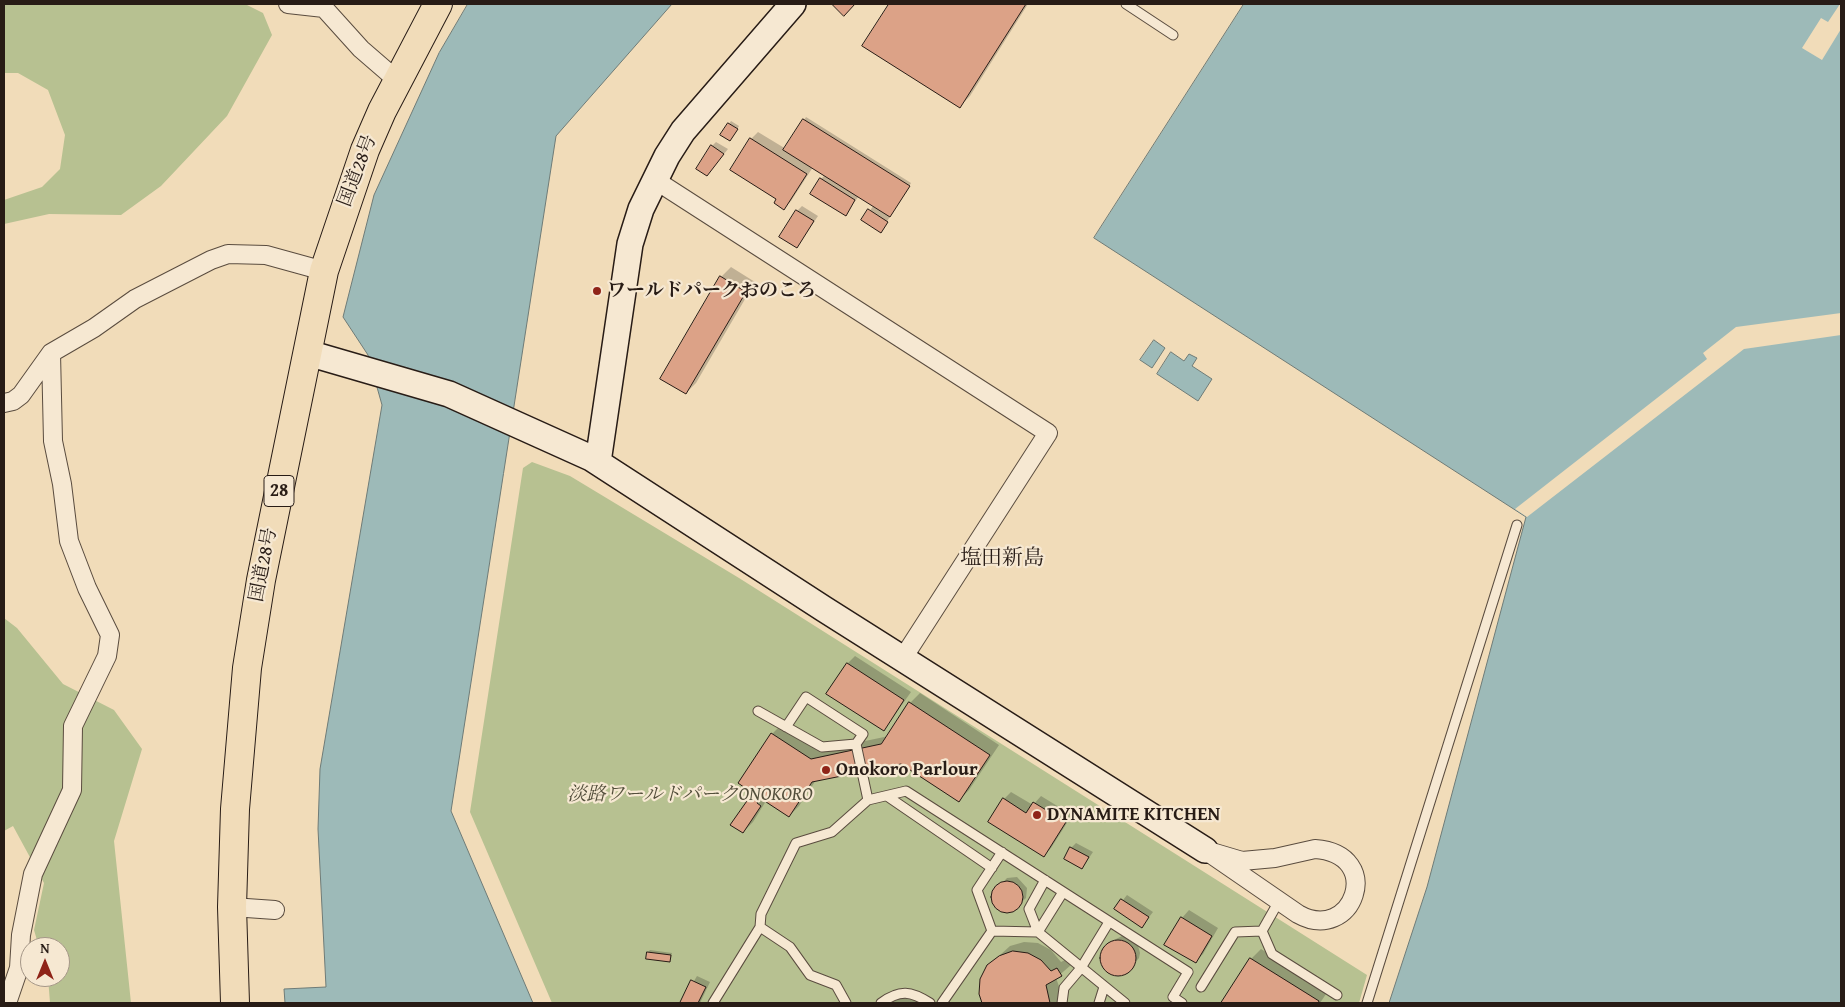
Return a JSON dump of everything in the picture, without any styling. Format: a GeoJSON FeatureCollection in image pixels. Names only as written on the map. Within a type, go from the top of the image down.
{"type":"FeatureCollection","features":[{"type":"Feature","properties":{"kind":"highway","name":"国道28号"},"geometry":{"type":"LineString","coordinates":[[235,1003],[232,907],[235,809],[251,640],[261,580],[324,271],[365,150],[438,4]]}},
{"type":"Feature","properties":{"kind":"street"},"geometry":{"type":"LineString","coordinates":[[288,4],[324,8],[361,50],[398,81]]}},
{"type":"Feature","properties":{"kind":"street"},"geometry":{"type":"LineString","coordinates":[[598,462],[630,244],[642,208],[655,180],[683,131],[793,4]]}},
{"type":"Feature","properties":{"kind":"street"},"geometry":{"type":"LineString","coordinates":[[655,180],[1048,433],[903,658]]}},
{"type":"Feature","properties":{"kind":"street"},"geometry":{"type":"LineString","coordinates":[[4,403],[13,401],[21,395],[51,353],[94,328],[135,299],[211,260],[228,254],[266,254],[324,271]]}},
{"type":"Feature","properties":{"kind":"street"},"geometry":{"type":"LineString","coordinates":[[7,1003],[19,968],[21,935],[33,874],[72,790],[72,726],[107,656],[110,644],[107,626],[87,588],[69,541],[62,484],[53,441],[51,353]]}},
{"type":"Feature","properties":{"kind":"street"},"geometry":{"type":"LineString","coordinates":[[308,353],[449,394],[534,431],[598,462],[1205,850],[1305,918],[1330,919],[1343,912],[1354,898],[1356,890],[1354,873],[1344,858],[1328,850],[1315,849],[1275,858],[1242,861],[1205,850]]}},
{"type":"Feature","properties":{"kind":"street"},"geometry":{"type":"LineString","coordinates":[[232,907],[275,910]]}},
{"type":"Feature","properties":{"kind":"lane"},"geometry":{"type":"LineString","coordinates":[[1126,4],[1173,35]]}},
{"type":"Feature","properties":{"kind":"lane"},"geometry":{"type":"LineString","coordinates":[[1367,1003],[1517,525]]}},
{"type":"Feature","properties":{"kind":"lane"},"geometry":{"type":"LineString","coordinates":[[786,727],[806,696],[863,734],[856,744],[868,800]]}},
{"type":"Feature","properties":{"kind":"lane"},"geometry":{"type":"LineString","coordinates":[[758,711],[822,747],[856,744]]}},
{"type":"Feature","properties":{"kind":"lane"},"geometry":{"type":"LineString","coordinates":[[713,1003],[760,928],[761,914],[796,843],[832,832],[868,800],[906,790],[1188,972],[1172,997],[1182,1003]]}},
{"type":"Feature","properties":{"kind":"lane"},"geometry":{"type":"LineString","coordinates":[[887,796],[992,868]]}},
{"type":"Feature","properties":{"kind":"lane"},"geometry":{"type":"LineString","coordinates":[[992,932],[977,890],[1002,852]]}},
{"type":"Feature","properties":{"kind":"lane"},"geometry":{"type":"LineString","coordinates":[[1045,880],[1029,909],[1038,932],[1125,1003]]}},
{"type":"Feature","properties":{"kind":"lane"},"geometry":{"type":"LineString","coordinates":[[1038,932],[1063,892]]}},
{"type":"Feature","properties":{"kind":"lane"},"geometry":{"type":"LineString","coordinates":[[1262,931],[1279,901]]}},
{"type":"Feature","properties":{"kind":"lane"},"geometry":{"type":"LineString","coordinates":[[1062,1003],[1064,988],[1081,968],[1109,922]]}},
{"type":"Feature","properties":{"kind":"lane"},"geometry":{"type":"LineString","coordinates":[[760,928],[790,947],[810,975],[836,985],[846,1003]]}},
{"type":"Feature","properties":{"kind":"lane"},"geometry":{"type":"LineString","coordinates":[[1202,987],[1235,932],[1262,931]]}},
{"type":"Feature","properties":{"kind":"lane"},"geometry":{"type":"LineString","coordinates":[[1262,931],[1272,954],[1338,995]]}},
{"type":"Feature","properties":{"kind":"lane"},"geometry":{"type":"LineString","coordinates":[[992,932],[1038,932]]}},
{"type":"Feature","properties":{"kind":"lane"},"geometry":{"type":"LineString","coordinates":[[942,1003],[992,932]]}},
{"type":"Feature","properties":{"kind":"lane"},"geometry":{"type":"LineString","coordinates":[[1099,1003],[1104,987]]}},
{"type":"Feature","properties":{"kind":"lane"},"geometry":{"type":"LineString","coordinates":[[881,1003],[893,994],[914,994],[930,1003]]}},
{"type":"Feature","properties":{"kind":"green space"},"geometry":{"type":"Polygon","coordinates":[[[4,4],[245,4],[263,13],[272,35],[227,116],[161,186],[121,215],[49,214],[4,224],[4,200],[42,187],[60,169],[65,135],[48,90],[18,73],[4,73],[4,4]]]}},
{"type":"Feature","properties":{"kind":"green space","name":"淡路ワールドパークONOKORO"},"geometry":{"type":"Polygon","coordinates":[[[532,462],[570,476],[739,578],[1367,975],[1359,1003],[552,1003],[470,812],[523,468],[532,462]]]}},
{"type":"Feature","properties":{"kind":"green space"},"geometry":{"type":"Polygon","coordinates":[[[4,618],[17,628],[63,684],[114,710],[142,749],[114,841],[131,1003],[50,1003],[49,987],[70,987],[70,937],[36,937],[34,930],[44,883],[13,826],[4,831],[4,618]]]}},
{"type":"Feature","properties":{"kind":"water"},"geometry":{"type":"Polygon","coordinates":[[[468,4],[672,4],[556,136],[451,811],[533,1003],[285,1003],[284,989],[326,987],[318,829],[320,769],[382,405],[368,355],[343,317],[374,195],[439,53],[468,4]]]}},
{"type":"Feature","properties":{"kind":"water"},"geometry":{"type":"Polygon","coordinates":[[[1244,4],[1841,4],[1841,1003],[1389,1003],[1427,887],[1526,517],[1094,238],[1244,4]]]}},
{"type":"Feature","properties":{"kind":"water"},"geometry":{"type":"Polygon","coordinates":[[[1154,340],[1165,348],[1152,368],[1140,360],[1154,340]]]}},
{"type":"Feature","properties":{"kind":"water"},"geometry":{"type":"Polygon","coordinates":[[[1171,352],[1184,361],[1189,354],[1197,358],[1192,366],[1212,379],[1198,401],[1157,374],[1171,352]]]}},
{"type":"Feature","properties":{"kind":"pier"},"geometry":{"type":"Polygon","coordinates":[[[1840,4],[1841,29],[1822,60],[1802,48],[1821,18],[1828,22],[1840,4]]]}},
{"type":"Feature","properties":{"kind":"pier"},"geometry":{"type":"Polygon","coordinates":[[[1841,313],[1841,335],[1744,349],[1527,517],[1515,509],[1707,359],[1703,353],[1736,327],[1841,313]]]}},
{"type":"Feature","properties":{"kind":"building"},"geometry":{"type":"Polygon","coordinates":[[[832,4],[855,4],[844,16],[832,4]]]}},
{"type":"Feature","properties":{"kind":"building"},"geometry":{"type":"Polygon","coordinates":[[[889,4],[1026,4],[960,108],[862,46],[889,4]]]}},
{"type":"Feature","properties":{"kind":"building"},"geometry":{"type":"Polygon","coordinates":[[[803,119],[910,186],[890,217],[783,150],[803,119]]]}},
{"type":"Feature","properties":{"kind":"building"},"geometry":{"type":"Polygon","coordinates":[[[728,123],[738,129],[730,141],[720,135],[728,123]]]}},
{"type":"Feature","properties":{"kind":"building"},"geometry":{"type":"Polygon","coordinates":[[[750,138],[807,174],[784,210],[774,203],[776,199],[730,170],[750,138]]]}},
{"type":"Feature","properties":{"kind":"building"},"geometry":{"type":"Polygon","coordinates":[[[711,145],[724,154],[707,176],[696,169],[711,145]]]}},
{"type":"Feature","properties":{"kind":"building"},"geometry":{"type":"Polygon","coordinates":[[[820,178],[855,200],[846,216],[810,194],[820,178]]]}},
{"type":"Feature","properties":{"kind":"building"},"geometry":{"type":"Polygon","coordinates":[[[868,209],[888,222],[881,233],[861,220],[868,209]]]}},
{"type":"Feature","properties":{"kind":"building"},"geometry":{"type":"Polygon","coordinates":[[[796,210],[814,221],[797,248],[779,237],[796,210]]]}},
{"type":"Feature","properties":{"kind":"building"},"geometry":{"type":"Polygon","coordinates":[[[720,276],[746,292],[686,394],[660,379],[720,276]]]}},
{"type":"Feature","properties":{"kind":"building"},"geometry":{"type":"Polygon","coordinates":[[[847,663],[904,700],[884,731],[826,694],[847,663]]]}},
{"type":"Feature","properties":{"kind":"building"},"geometry":{"type":"Polygon","coordinates":[[[909,702],[990,755],[959,802],[901,764],[812,782],[789,817],[760,798],[757,803],[761,806],[743,833],[730,825],[749,798],[752,800],[755,795],[738,783],[771,733],[811,759],[881,744],[909,702]]]}},
{"type":"Feature","properties":{"kind":"building"},"geometry":{"type":"Polygon","coordinates":[[[1003,798],[1026,813],[1033,802],[1066,822],[1044,857],[988,822],[1003,798]]]}},
{"type":"Feature","properties":{"kind":"building"},"geometry":{"type":"Polygon","coordinates":[[[1070,847],[1089,857],[1082,869],[1064,859],[1070,847]]]}},
{"type":"Feature","properties":{"kind":"building"},"geometry":{"type":"Polygon","coordinates":[[[1007,881],[1013,882],[1018,886],[1022,891],[1022,903],[1018,908],[1013,912],[1007,913],[1001,912],[996,908],[992,903],[991,897],[992,891],[996,886],[1001,882],[1007,881]]]}},
{"type":"Feature","properties":{"kind":"building"},"geometry":{"type":"Polygon","coordinates":[[[1121,899],[1149,917],[1142,928],[1114,909],[1121,899]]]}},
{"type":"Feature","properties":{"kind":"building"},"geometry":{"type":"Polygon","coordinates":[[[1181,917],[1212,936],[1196,963],[1164,945],[1181,917]]]}},
{"type":"Feature","properties":{"kind":"building"},"geometry":{"type":"Polygon","coordinates":[[[1118,940],[1130,946],[1136,958],[1130,970],[1118,976],[1106,970],[1100,958],[1106,946],[1118,940]]]}},
{"type":"Feature","properties":{"kind":"building"},"geometry":{"type":"Polygon","coordinates":[[[1013,951],[1028,953],[1041,960],[1051,971],[1057,968],[1062,976],[1046,985],[1050,1003],[982,1003],[979,994],[980,979],[987,965],[999,956],[1013,951]]]}},
{"type":"Feature","properties":{"kind":"building"},"geometry":{"type":"Polygon","coordinates":[[[647,952],[671,955],[670,962],[646,959],[647,952]]]}},
{"type":"Feature","properties":{"kind":"building"},"geometry":{"type":"Polygon","coordinates":[[[1250,958],[1319,1001],[1318,1003],[1221,1003],[1250,958]]]}},
{"type":"Feature","properties":{"kind":"building"},"geometry":{"type":"Polygon","coordinates":[[[691,980],[706,987],[698,1003],[680,1003],[691,980]]]}},
{"type":"Feature","properties":{"kind":"place","name":"ワールドパークおのころ"},"geometry":{"type":"Point","coordinates":[597,291]}},
{"type":"Feature","properties":{"kind":"place","name":"Onokoro Parlour"},"geometry":{"type":"Point","coordinates":[826,770]}},
{"type":"Feature","properties":{"kind":"place","name":"DYNAMITE KITCHEN"},"geometry":{"type":"Point","coordinates":[1037,815]}},
{"type":"Feature","properties":{"kind":"district","name":"塩田新島"},"geometry":{"type":"Point","coordinates":[1002,559]}}]}
